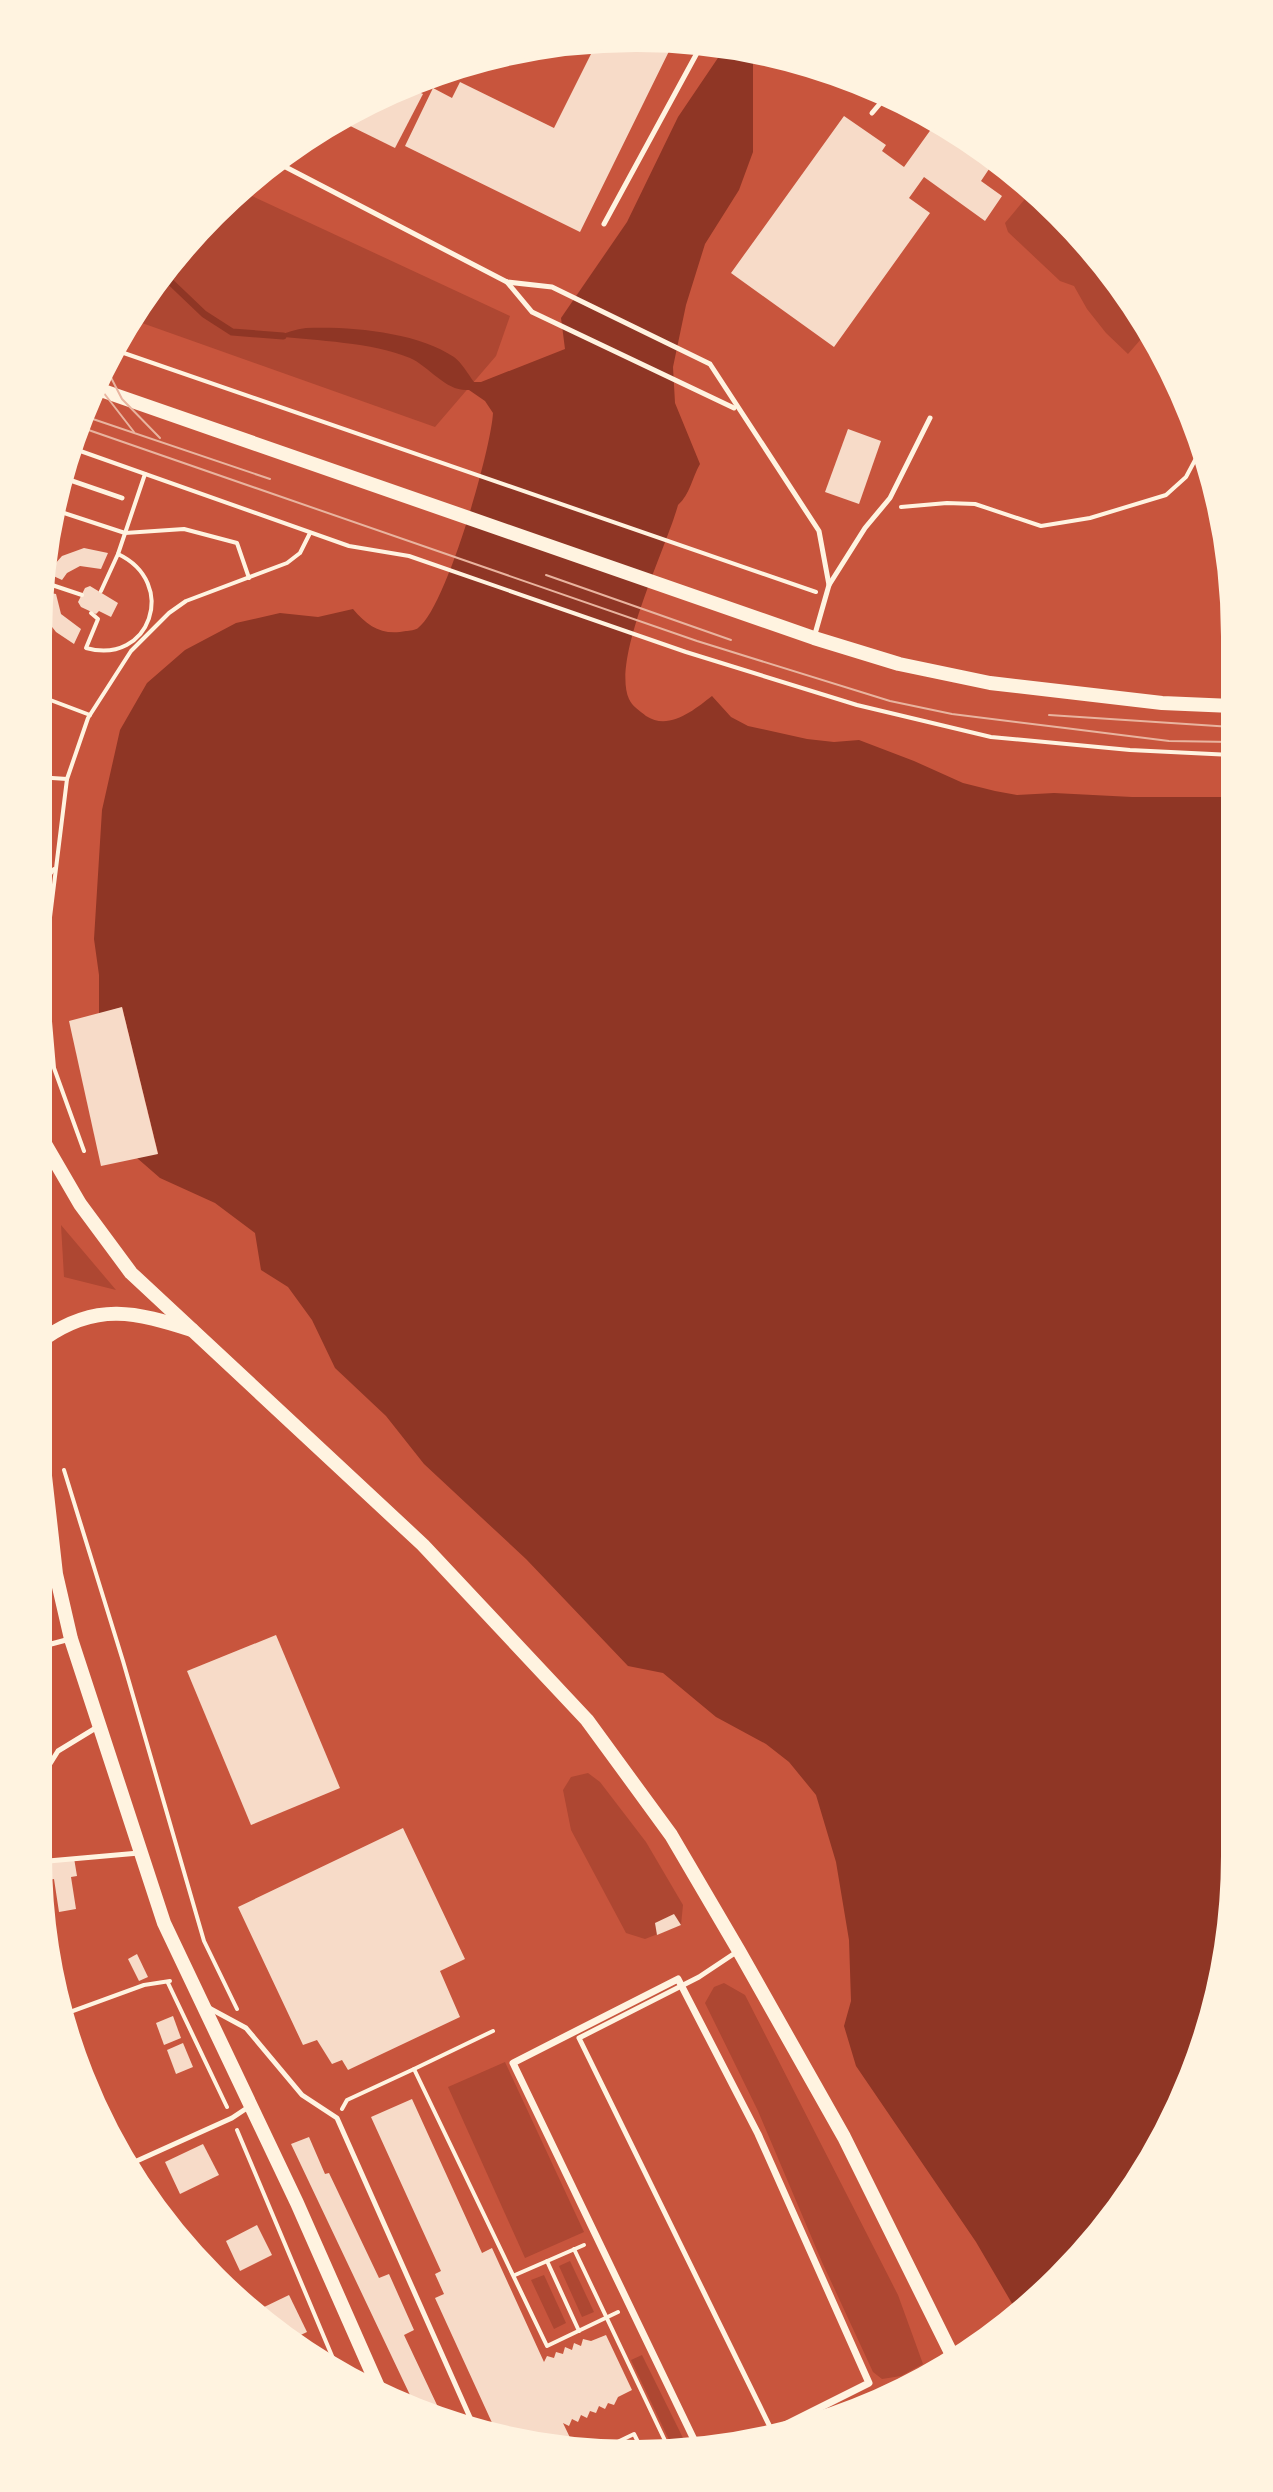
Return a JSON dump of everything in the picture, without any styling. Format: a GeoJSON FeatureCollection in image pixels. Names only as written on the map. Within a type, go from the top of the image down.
{"type":"FeatureCollection","features":[{"type":"Feature","properties":{"kind":"main road"},"geometry":{"type":"LineString","coordinates":[[104,391],[430,507],[899,664],[990,683],[1162,703],[1223,706]]}},
{"type":"Feature","properties":{"kind":"main road"},"geometry":{"type":"LineString","coordinates":[[50,1152],[80,1204],[131,1273],[423,1545],[587,1720],[671,1835],[739,1951],[844,2137],[950,2351]]}},
{"type":"Feature","properties":{"kind":"main road"},"geometry":{"type":"LineString","coordinates":[[50,1335],[69,1322],[111,1312],[156,1318],[194,1330]]}},
{"type":"Feature","properties":{"kind":"main road"},"geometry":{"type":"LineString","coordinates":[[50,1544],[71,1639],[164,1923],[251,2105],[375,2381]]}},
{"type":"Feature","properties":{"kind":"street"},"geometry":{"type":"LineString","coordinates":[[694,2439],[513,2063],[678,1979],[758,2134],[869,2383],[799,2419]]}},
{"type":"Feature","properties":{"kind":"lane"},"geometry":{"type":"LineString","coordinates":[[604,224],[697,53]]}},
{"type":"Feature","properties":{"kind":"lane"},"geometry":{"type":"LineString","coordinates":[[872,113],[880,103]]}},
{"type":"Feature","properties":{"kind":"lane"},"geometry":{"type":"LineString","coordinates":[[285,167],[507,282],[552,287],[710,364],[819,531],[829,585]]}},
{"type":"Feature","properties":{"kind":"lane"},"geometry":{"type":"LineString","coordinates":[[507,282],[532,312],[737,409]]}},
{"type":"Feature","properties":{"kind":"lane"},"geometry":{"type":"LineString","coordinates":[[814,638],[829,585],[865,528],[890,498],[930,418]]}},
{"type":"Feature","properties":{"kind":"lane"},"geometry":{"type":"LineString","coordinates":[[71,481],[122,498]]}},
{"type":"Feature","properties":{"kind":"lane"},"geometry":{"type":"LineString","coordinates":[[50,1644],[71,1639]]}},
{"type":"Feature","properties":{"kind":"lane"},"geometry":{"type":"LineString","coordinates":[[50,1764],[58,1751],[100,1725]]}},
{"type":"Feature","properties":{"kind":"lane"},"geometry":{"type":"LineString","coordinates":[[50,1861],[139,1853]]}},
{"type":"Feature","properties":{"kind":"lane"},"geometry":{"type":"LineString","coordinates":[[739,1951],[682,1986],[579,2038],[770,2426]]}},
{"type":"Feature","properties":{"kind":"lane"},"geometry":{"type":"LineString","coordinates":[[201,2004],[246,2028],[302,2095],[337,2118],[470,2418]]}},
{"type":"Feature","properties":{"kind":"lane"},"geometry":{"type":"LineString","coordinates":[[137,2161],[232,2118],[251,2105]]}},
{"type":"Feature","properties":{"kind":"path"},"geometry":{"type":"LineString","coordinates":[[123,353],[826,595]]}},
{"type":"Feature","properties":{"kind":"path"},"geometry":{"type":"LineString","coordinates":[[80,451],[349,546],[409,556],[686,652],[857,705],[991,737],[1130,750],[1223,755]]}},
{"type":"Feature","properties":{"kind":"path"},"geometry":{"type":"LineString","coordinates":[[893,507],[975,504],[1041,526],[1090,518],[1166,495],[1186,477],[1195,459]]}},
{"type":"Feature","properties":{"kind":"path"},"geometry":{"type":"LineString","coordinates":[[101,591],[118,554],[145,473]]}},
{"type":"Feature","properties":{"kind":"path"},"geometry":{"type":"LineString","coordinates":[[63,513],[125,533],[184,529],[237,543],[249,578]]}},
{"type":"Feature","properties":{"kind":"path"},"geometry":{"type":"LineString","coordinates":[[50,916],[67,779],[90,715],[131,651],[169,613],[186,601],[287,563],[300,553],[310,532]]}},
{"type":"Feature","properties":{"kind":"path"},"geometry":{"type":"LineString","coordinates":[[91,613],[98,619],[86,648],[95,650],[108,651],[132,642],[148,622],[153,599],[151,587],[138,566],[118,554]]}},
{"type":"Feature","properties":{"kind":"path"},"geometry":{"type":"LineString","coordinates":[[52,585],[82,595]]}},
{"type":"Feature","properties":{"kind":"path"},"geometry":{"type":"LineString","coordinates":[[50,700],[90,715]]}},
{"type":"Feature","properties":{"kind":"path"},"geometry":{"type":"LineString","coordinates":[[50,778],[67,779]]}},
{"type":"Feature","properties":{"kind":"path"},"geometry":{"type":"LineString","coordinates":[[50,874],[56,866]]}},
{"type":"Feature","properties":{"kind":"path"},"geometry":{"type":"LineString","coordinates":[[50,1021],[54,1068],[84,1151]]}},
{"type":"Feature","properties":{"kind":"path"},"geometry":{"type":"LineString","coordinates":[[64,1469],[204,1941],[246,2028]]}},
{"type":"Feature","properties":{"kind":"path"},"geometry":{"type":"LineString","coordinates":[[71,2012],[144,1985],[168,1983],[185,1971]]}},
{"type":"Feature","properties":{"kind":"path"},"geometry":{"type":"LineString","coordinates":[[168,1983],[232,2118],[332,2356]]}},
{"type":"Feature","properties":{"kind":"path"},"geometry":{"type":"LineString","coordinates":[[337,2118],[347,2100],[493,2031]]}},
{"type":"Feature","properties":{"kind":"path"},"geometry":{"type":"LineString","coordinates":[[414,2069],[547,2346],[630,2307]]}},
{"type":"Feature","properties":{"kind":"path"},"geometry":{"type":"LineString","coordinates":[[515,2275],[597,2239]]}},
{"type":"Feature","properties":{"kind":"path"},"geometry":{"type":"LineString","coordinates":[[574,2249],[665,2441]]}},
{"type":"Feature","properties":{"kind":"path"},"geometry":{"type":"LineString","coordinates":[[547,2261],[579,2331]]}},
{"type":"Feature","properties":{"kind":"path"},"geometry":{"type":"LineString","coordinates":[[618,2442],[634,2434],[638,2442]]}},
{"type":"Feature","properties":{"kind":"shaded area"},"geometry":{"type":"Polygon","coordinates":[[[719,56],[755,62],[753,152],[739,190],[705,244],[686,305],[673,367],[675,403],[700,464],[678,505],[633,632],[625,681],[630,702],[646,716],[663,721],[681,717],[712,696],[731,717],[748,726],[807,739],[834,742],[859,740],[963,783],[1017,795],[1223,797],[1223,1856],[1218,1932],[1212,1970],[1192,2044],[1163,2115],[1102,2213],[1051,2270],[1013,2305],[976,2242],[856,2066],[844,2026],[851,2001],[849,1940],[836,1862],[816,1795],[789,1762],[766,1744],[716,1717],[663,1673],[628,1666],[526,1559],[424,1464],[386,1416],[335,1368],[312,1320],[288,1287],[261,1270],[255,1233],[215,1203],[160,1178],[137,1158],[158,1153],[122,1007],[99,1014],[99,975],[94,939],[102,810],[120,730],[147,683],[185,650],[236,623],[280,613],[318,617],[353,609],[364,621],[383,631],[417,629],[429,615],[454,561],[476,492],[493,413],[485,401],[469,390],[453,387],[417,362],[395,353],[362,345],[276,336],[302,329],[323,328],[403,336],[439,348],[454,357],[474,382],[565,349],[561,318],[627,222],[678,117],[719,56]]]}},
{"type":"Feature","properties":{"kind":"shaded area"},"geometry":{"type":"Polygon","coordinates":[[[251,195],[510,316],[496,356],[435,427],[142,323],[171,279],[222,222],[251,195]]]}},
{"type":"Feature","properties":{"kind":"shaded area"},"geometry":{"type":"Polygon","coordinates":[[[1026,198],[1051,222],[1102,279],[1141,339],[1128,354],[1106,333],[1074,286],[1060,281],[1008,232],[1005,223],[1026,198]]]}},
{"type":"Feature","properties":{"kind":"shaded area"},"geometry":{"type":"Polygon","coordinates":[[[61,1225],[116,1290],[64,1277],[61,1225]]]}},
{"type":"Feature","properties":{"kind":"shaded area"},"geometry":{"type":"Polygon","coordinates":[[[588,1773],[600,1782],[646,1842],[683,1905],[681,1925],[645,1939],[626,1933],[571,1830],[563,1790],[571,1777],[588,1773]]]}},
{"type":"Feature","properties":{"kind":"shaded area"},"geometry":{"type":"Polygon","coordinates":[[[724,1983],[745,1995],[898,2295],[923,2364],[901,2376],[882,2379],[873,2372],[758,2111],[705,2003],[714,1987],[724,1983]]]}},
{"type":"Feature","properties":{"kind":"shaded area"},"geometry":{"type":"Polygon","coordinates":[[[505,2062],[584,2232],[525,2258],[448,2087],[505,2062]]]}},
{"type":"Feature","properties":{"kind":"shaded area"},"geometry":{"type":"Polygon","coordinates":[[[570,2261],[594,2312],[582,2317],[559,2266],[570,2261]]]}},
{"type":"Feature","properties":{"kind":"shaded area"},"geometry":{"type":"Polygon","coordinates":[[[544,2275],[566,2323],[554,2329],[531,2280],[544,2275]]]}},
{"type":"Feature","properties":{"kind":"shaded area"},"geometry":{"type":"Polygon","coordinates":[[[642,2355],[683,2438],[670,2441],[631,2360],[642,2355]]]}},
{"type":"Feature","properties":{"kind":"building"},"geometry":{"type":"Polygon","coordinates":[[[669,51],[580,232],[405,146],[433,88],[452,98],[460,82],[554,128],[592,52],[669,51]]]}},
{"type":"Feature","properties":{"kind":"building"},"geometry":{"type":"Polygon","coordinates":[[[419,92],[423,94],[395,148],[349,126],[419,92]]]}},
{"type":"Feature","properties":{"kind":"building"},"geometry":{"type":"Polygon","coordinates":[[[844,116],[886,145],[882,151],[904,167],[931,130],[990,168],[981,181],[1002,196],[985,221],[924,177],[909,198],[930,213],[834,347],[731,273],[844,116]]]}},
{"type":"Feature","properties":{"kind":"building"},"geometry":{"type":"Polygon","coordinates":[[[848,429],[881,441],[859,504],[825,492],[848,429]]]}},
{"type":"Feature","properties":{"kind":"building"},"geometry":{"type":"Polygon","coordinates":[[[84,548],[108,553],[101,569],[80,566],[67,573],[62,580],[53,576],[55,564],[62,556],[84,548]]]}},
{"type":"Feature","properties":{"kind":"building"},"geometry":{"type":"Polygon","coordinates":[[[90,586],[118,603],[111,617],[81,607],[78,602],[85,588],[90,586]]]}},
{"type":"Feature","properties":{"kind":"building"},"geometry":{"type":"Polygon","coordinates":[[[52,593],[56,594],[61,614],[81,629],[74,644],[50,624],[52,593]]]}},
{"type":"Feature","properties":{"kind":"building"},"geometry":{"type":"Polygon","coordinates":[[[122,1007],[158,1154],[101,1166],[69,1021],[122,1007]]]}},
{"type":"Feature","properties":{"kind":"building"},"geometry":{"type":"Polygon","coordinates":[[[276,1635],[340,1788],[251,1825],[187,1671],[276,1635]]]}},
{"type":"Feature","properties":{"kind":"building"},"geometry":{"type":"Polygon","coordinates":[[[403,1828],[465,1959],[440,1971],[460,2017],[348,2070],[342,2060],[332,2064],[317,2040],[303,2045],[238,1907],[403,1828]]]}},
{"type":"Feature","properties":{"kind":"building"},"geometry":{"type":"Polygon","coordinates":[[[74,1858],[77,1876],[71,1877],[76,1909],[59,1912],[54,1879],[51,1880],[50,1861],[74,1858]]]}},
{"type":"Feature","properties":{"kind":"building"},"geometry":{"type":"Polygon","coordinates":[[[674,1914],[681,1925],[657,1935],[655,1923],[674,1914]]]}},
{"type":"Feature","properties":{"kind":"building"},"geometry":{"type":"Polygon","coordinates":[[[137,1954],[148,1977],[139,1981],[128,1959],[137,1954]]]}},
{"type":"Feature","properties":{"kind":"building"},"geometry":{"type":"Polygon","coordinates":[[[173,2016],[181,2038],[164,2045],[156,2023],[173,2016]]]}},
{"type":"Feature","properties":{"kind":"building"},"geometry":{"type":"Polygon","coordinates":[[[183,2043],[193,2067],[176,2074],[167,2050],[183,2043]]]}},
{"type":"Feature","properties":{"kind":"building"},"geometry":{"type":"Polygon","coordinates":[[[412,2099],[482,2253],[492,2248],[544,2362],[547,2356],[554,2358],[556,2352],[563,2354],[565,2347],[572,2350],[574,2343],[581,2346],[583,2339],[591,2341],[606,2335],[632,2390],[618,2397],[614,2405],[608,2403],[605,2409],[599,2406],[596,2413],[590,2411],[587,2418],[581,2415],[578,2422],[572,2419],[569,2426],[563,2423],[570,2438],[493,2424],[435,2298],[444,2294],[435,2274],[441,2271],[371,2117],[412,2099]]]}},
{"type":"Feature","properties":{"kind":"building"},"geometry":{"type":"Polygon","coordinates":[[[309,2137],[379,2278],[389,2274],[414,2330],[404,2335],[438,2407],[411,2396],[291,2144],[309,2137]]]}},
{"type":"Feature","properties":{"kind":"building"},"geometry":{"type":"Polygon","coordinates":[[[203,2144],[219,2175],[180,2194],[165,2162],[203,2144]]]}},
{"type":"Feature","properties":{"kind":"building"},"geometry":{"type":"Polygon","coordinates":[[[257,2225],[272,2255],[240,2271],[226,2241],[257,2225]]]}},
{"type":"Feature","properties":{"kind":"building"},"geometry":{"type":"Polygon","coordinates":[[[289,2295],[307,2332],[300,2335],[263,2307],[289,2295]]]}},
{"type":"Feature","properties":{"kind":"waterway"},"geometry":{"type":"LineString","coordinates":[[170,281],[204,314],[232,332],[283,336]]}},
{"type":"Feature","properties":{"kind":"tram line"},"geometry":{"type":"LineString","coordinates":[[110,376],[122,399],[160,438]]}},
{"type":"Feature","properties":{"kind":"tram line"},"geometry":{"type":"LineString","coordinates":[[103,392],[134,432]]}},
{"type":"Feature","properties":{"kind":"tram line"},"geometry":{"type":"LineString","coordinates":[[92,419],[270,479]]}},
{"type":"Feature","properties":{"kind":"tram line"},"geometry":{"type":"LineString","coordinates":[[88,430],[697,641],[890,701],[952,714],[1169,741],[1223,742]]}},
{"type":"Feature","properties":{"kind":"tram line"},"geometry":{"type":"LineString","coordinates":[[546,575],[731,640]]}},
{"type":"Feature","properties":{"kind":"tram line"},"geometry":{"type":"LineString","coordinates":[[1049,715],[1223,726]]}}]}
